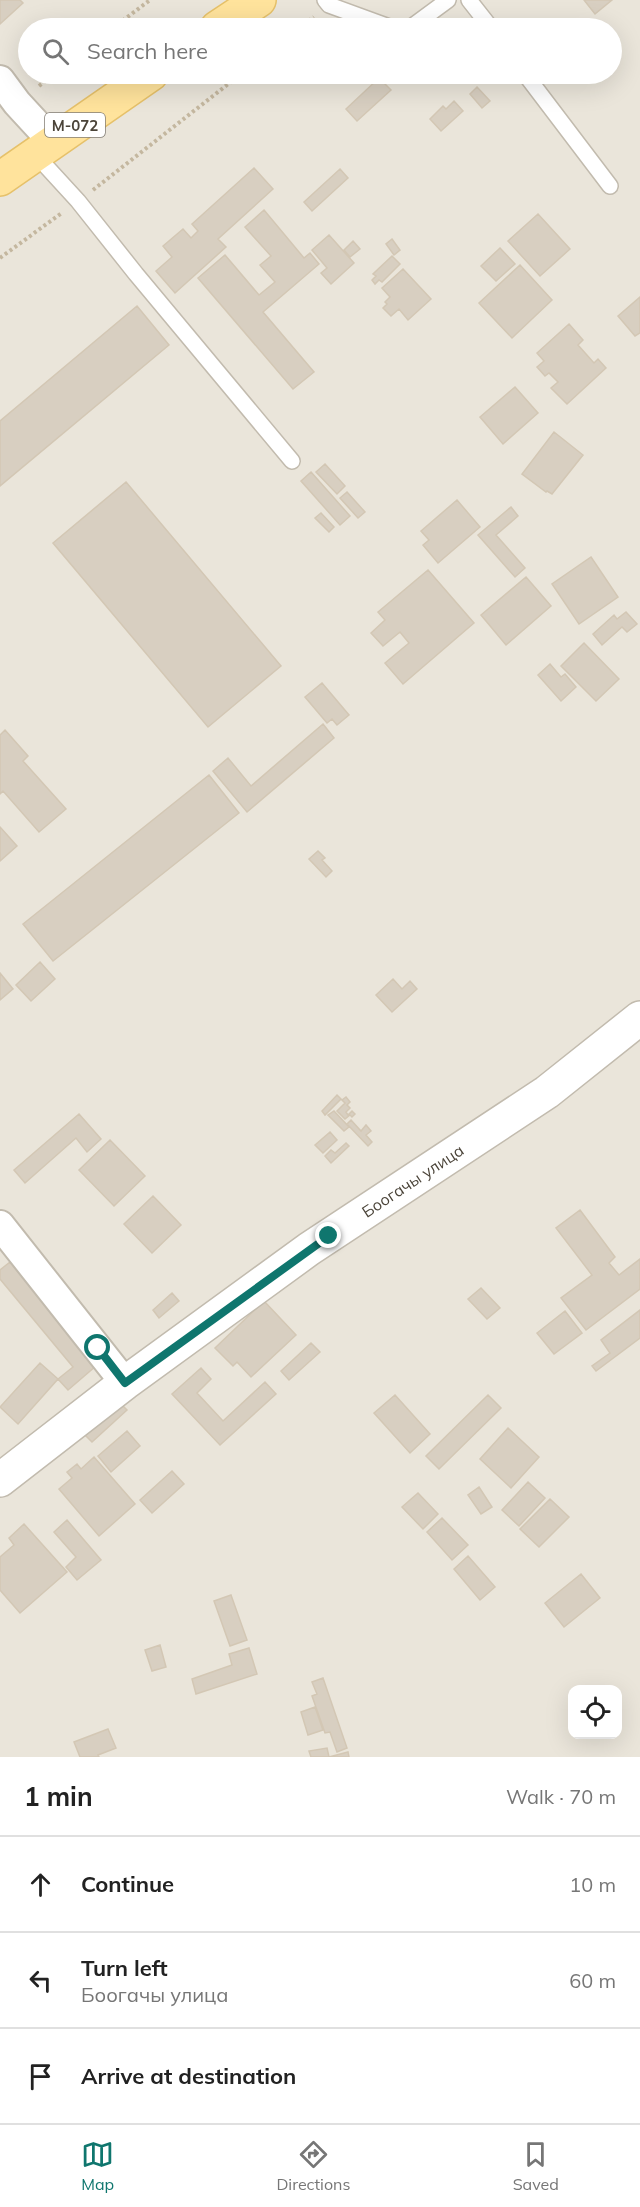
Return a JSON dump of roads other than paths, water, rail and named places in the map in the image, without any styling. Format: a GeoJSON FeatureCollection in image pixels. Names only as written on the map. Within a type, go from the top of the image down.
{"type":"FeatureCollection","features":[{"type":"Feature","properties":{"kind":"main road"},"geometry":{"type":"LineString","coordinates":[[232,18],[259,0]]}},
{"type":"Feature","properties":{"kind":"main road","name":"М-072"},"geometry":{"type":"LineString","coordinates":[[0,179],[136,84]]}},
{"type":"Feature","properties":{"kind":"street"},"geometry":{"type":"LineString","coordinates":[[0,80],[17,103],[43,147]]}},
{"type":"Feature","properties":{"kind":"street","name":"Боогачы улица"},"geometry":{"type":"LineString","coordinates":[[0,1480],[125,1383],[309,1249],[547,1092],[640,1018]]}},
{"type":"Feature","properties":{"kind":"street"},"geometry":{"type":"LineString","coordinates":[[0,1224],[125,1383]]}},
{"type":"Feature","properties":{"kind":"lane"},"geometry":{"type":"LineString","coordinates":[[325,0],[329,5],[365,18]]}},
{"type":"Feature","properties":{"kind":"lane"},"geometry":{"type":"LineString","coordinates":[[424,18],[448,0]]}},
{"type":"Feature","properties":{"kind":"lane"},"geometry":{"type":"LineString","coordinates":[[469,0],[483,18]]}},
{"type":"Feature","properties":{"kind":"lane"},"geometry":{"type":"LineString","coordinates":[[533,84],[610,186]]}},
{"type":"Feature","properties":{"kind":"lane"},"geometry":{"type":"LineString","coordinates":[[43,147],[78,201],[143,283],[292,461]]}}]}
